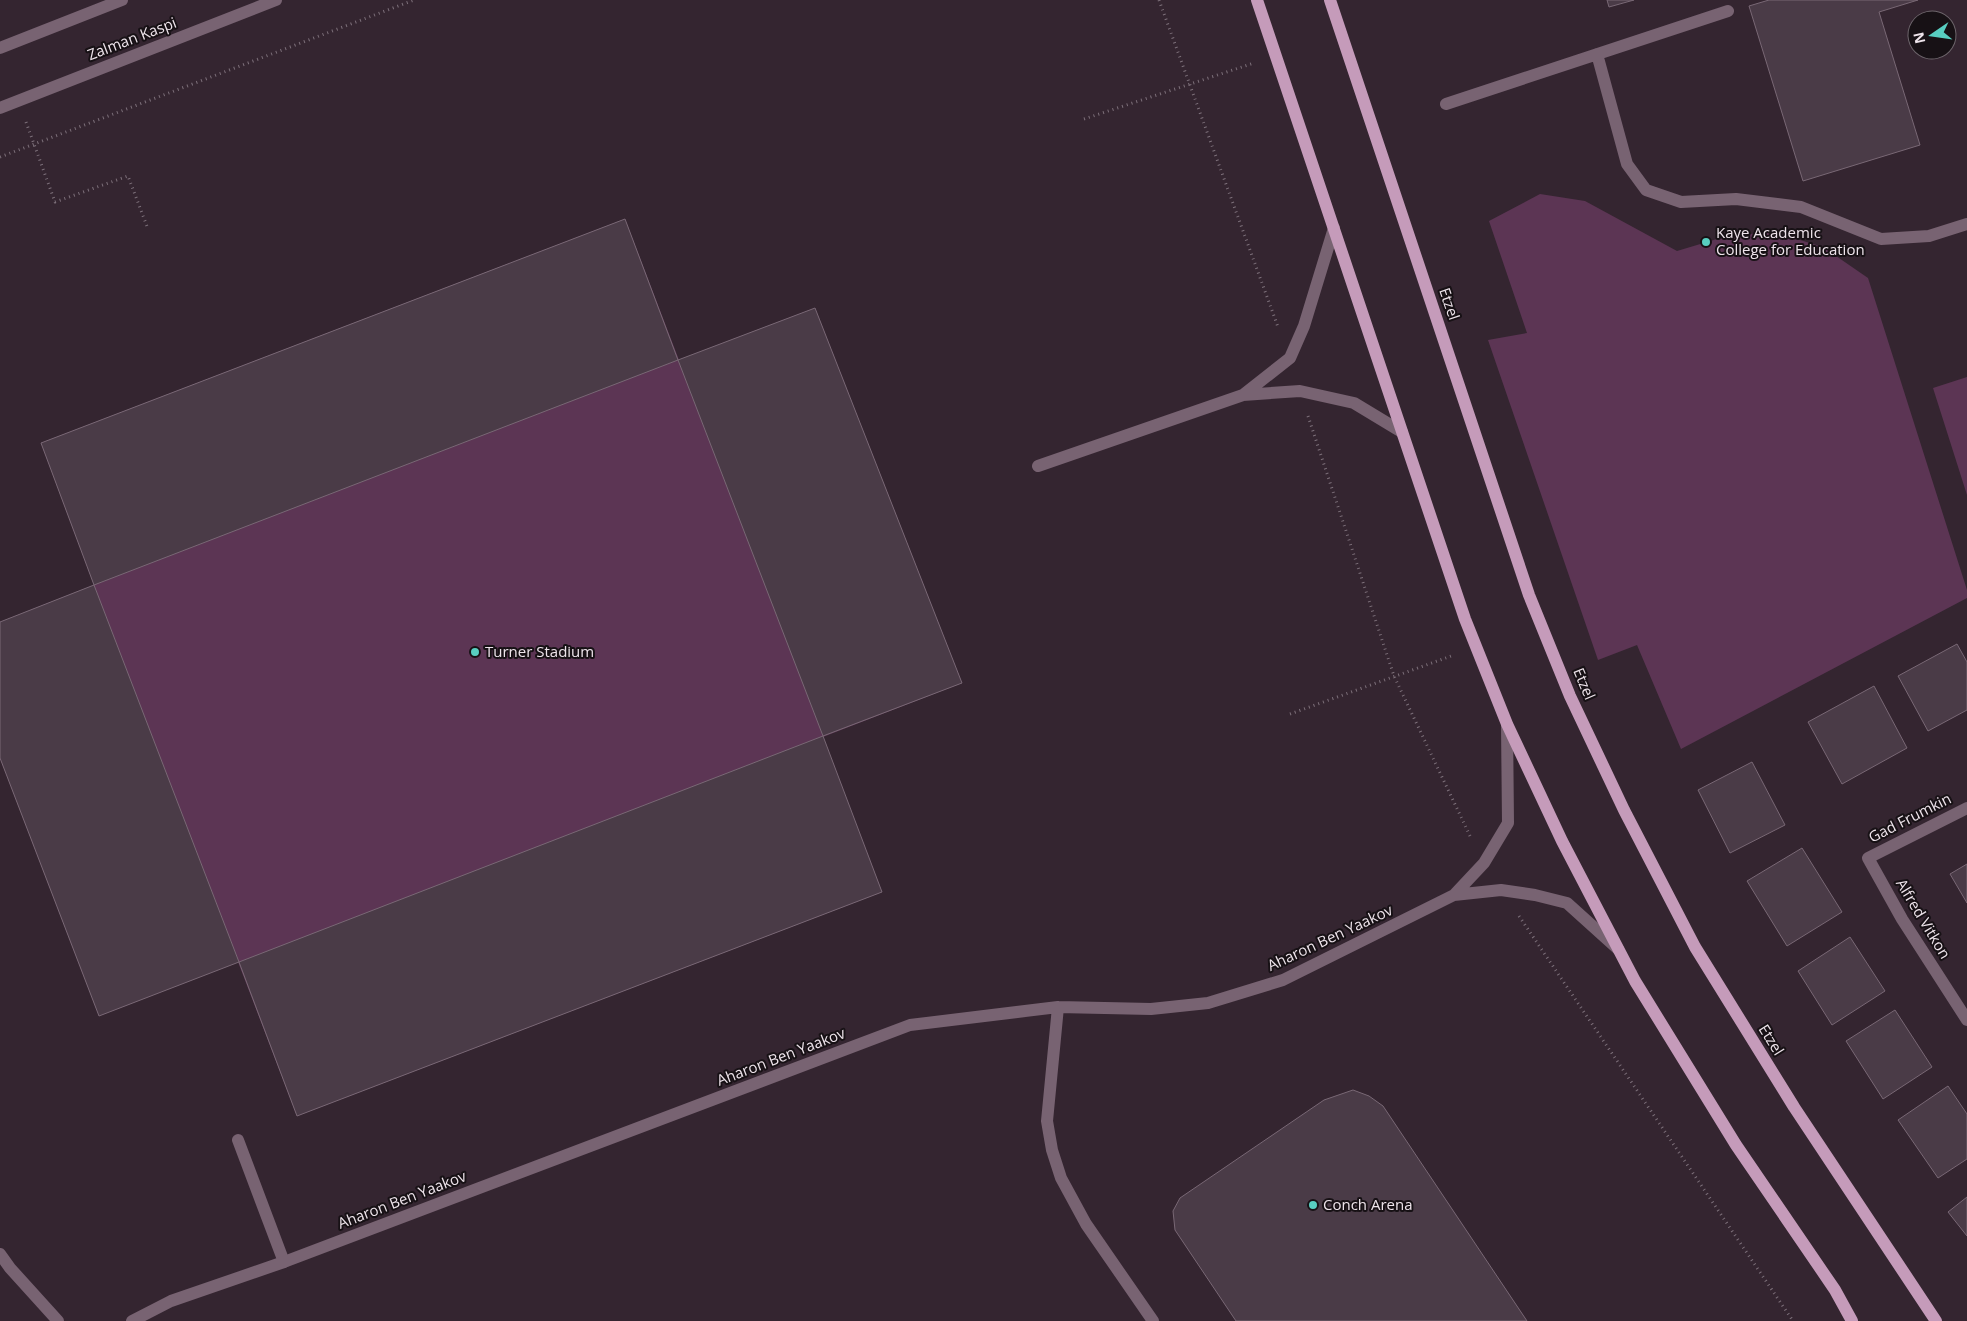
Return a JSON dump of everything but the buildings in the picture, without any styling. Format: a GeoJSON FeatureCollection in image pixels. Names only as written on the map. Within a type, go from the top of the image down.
{"type":"FeatureCollection","features":[{"type":"Feature","properties":{"kind":"main road"},"geometry":{"type":"LineString","coordinates":[[1257,0],[1465,619],[1507,724],[1562,841],[1635,981],[1736,1145],[1835,1290],[1852,1321]]}},
{"type":"Feature","properties":{"kind":"main road","name":"Etzel"},"geometry":{"type":"LineString","coordinates":[[1330,0],[1530,595],[1570,696],[1624,810],[1695,947],[1794,1107],[1936,1321]]}},
{"type":"Feature","properties":{"kind":"street"},"geometry":{"type":"LineString","coordinates":[[0,48],[122,0]]}},
{"type":"Feature","properties":{"kind":"street","name":"Zalman Kaspi"},"geometry":{"type":"LineString","coordinates":[[0,108],[276,0]]}},
{"type":"Feature","properties":{"kind":"street"},"geometry":{"type":"LineString","coordinates":[[1446,104],[1728,11]]}},
{"type":"Feature","properties":{"kind":"street"},"geometry":{"type":"LineString","coordinates":[[1597,54],[1627,164],[1646,190],[1681,202],[1736,199],[1801,207],[1882,239],[1929,236],[1967,224]]}},
{"type":"Feature","properties":{"kind":"street"},"geometry":{"type":"LineString","coordinates":[[1243,395],[1290,358],[1304,326],[1334,228]]}},
{"type":"Feature","properties":{"kind":"street"},"geometry":{"type":"LineString","coordinates":[[1038,466],[1243,395],[1300,391],[1354,403],[1402,432]]}},
{"type":"Feature","properties":{"kind":"street","name":"Aharon Ben Yaakov"},"geometry":{"type":"LineString","coordinates":[[1454,895],[1484,863],[1508,823],[1507,724]]}},
{"type":"Feature","properties":{"kind":"street","name":"Gad Frumkin"},"geometry":{"type":"LineString","coordinates":[[1868,858],[1967,808]]}},
{"type":"Feature","properties":{"kind":"street","name":"Alfred Vitkon"},"geometry":{"type":"LineString","coordinates":[[1868,858],[1902,919],[1967,1020]]}},
{"type":"Feature","properties":{"kind":"street","name":"Aharon Ben Yaakov"},"geometry":{"type":"LineString","coordinates":[[132,1321],[171,1301],[284,1262],[910,1025],[1058,1007],[1151,1008],[1208,1003],[1283,980],[1454,895],[1501,890],[1535,895],[1567,903],[1618,950]]}},
{"type":"Feature","properties":{"kind":"street"},"geometry":{"type":"LineString","coordinates":[[1058,1007],[1047,1121],[1052,1150],[1061,1178],[1086,1224],[1153,1321]]}},
{"type":"Feature","properties":{"kind":"street"},"geometry":{"type":"LineString","coordinates":[[238,1140],[284,1262]]}},
{"type":"Feature","properties":{"kind":"street"},"geometry":{"type":"LineString","coordinates":[[0,1254],[10,1268],[58,1321]]}},
{"type":"Feature","properties":{"kind":"path"},"geometry":{"type":"LineString","coordinates":[[0,157],[414,0]]}},
{"type":"Feature","properties":{"kind":"path"},"geometry":{"type":"LineString","coordinates":[[1159,0],[1188,84],[1290,358]]}},
{"type":"Feature","properties":{"kind":"path"},"geometry":{"type":"LineString","coordinates":[[1084,119],[1276,56]]}},
{"type":"Feature","properties":{"kind":"path"},"geometry":{"type":"LineString","coordinates":[[18,101],[55,202],[128,176],[148,229]]}},
{"type":"Feature","properties":{"kind":"path"},"geometry":{"type":"LineString","coordinates":[[1300,391],[1394,676],[1484,863]]}},
{"type":"Feature","properties":{"kind":"path"},"geometry":{"type":"LineString","coordinates":[[1290,714],[1476,646]]}},
{"type":"Feature","properties":{"kind":"path"},"geometry":{"type":"LineString","coordinates":[[1501,890],[1793,1321]]}},
{"type":"Feature","properties":{"kind":"shaded area"},"geometry":{"type":"Polygon","coordinates":[[[1540,194],[1585,201],[1677,251],[1717,239],[1771,231],[1823,247],[1868,278],[1967,590],[1967,598],[1681,749],[1637,645],[1598,660],[1488,340],[1527,333],[1489,221],[1540,194]]]}},
{"type":"Feature","properties":{"kind":"shaded area","name":"Turner Stadium"},"geometry":{"type":"Polygon","coordinates":[[[625,219],[679,360],[815,308],[962,683],[823,737],[882,892],[297,1116],[238,962],[99,1016],[0,758],[0,622],[94,585],[41,443],[625,219]]]}},
{"type":"Feature","properties":{"kind":"shaded area"},"geometry":{"type":"Polygon","coordinates":[[[1967,377],[1967,495],[1933,388],[1967,377]]]}},
{"type":"Feature","properties":{"kind":"place","name":"Kaye Academic College for Education"},"geometry":{"type":"Point","coordinates":[1706,242]}},
{"type":"Feature","properties":{"kind":"place","name":"Turner Stadium"},"geometry":{"type":"Point","coordinates":[475,652]}},
{"type":"Feature","properties":{"kind":"place","name":"Conch Arena"},"geometry":{"type":"Point","coordinates":[1313,1205]}}]}
